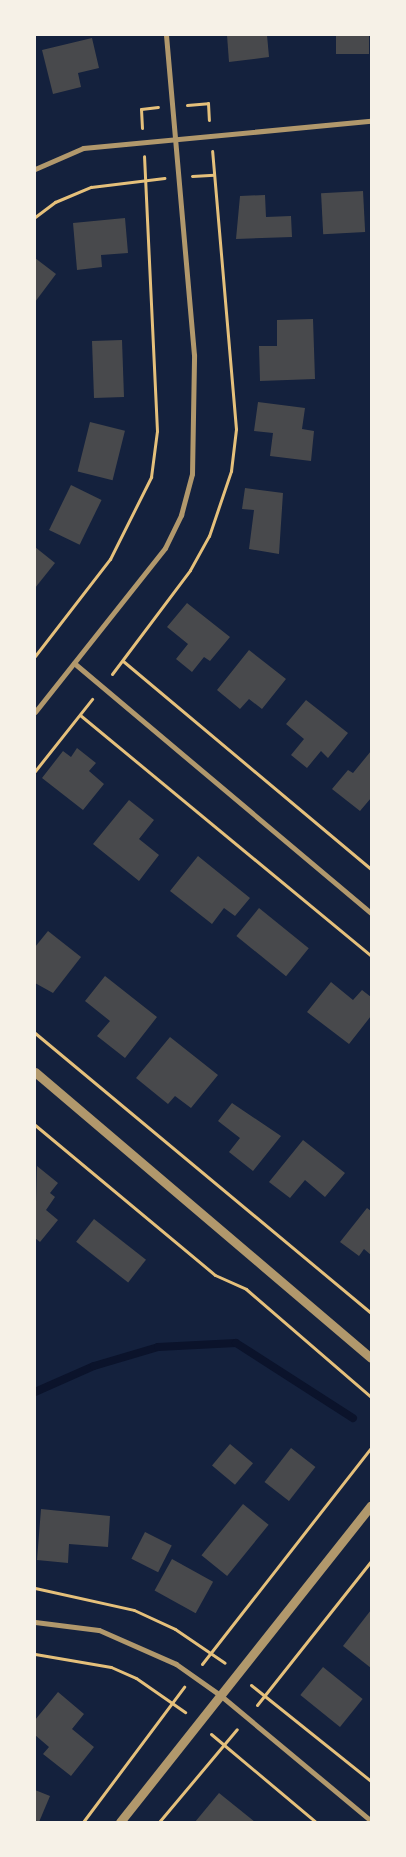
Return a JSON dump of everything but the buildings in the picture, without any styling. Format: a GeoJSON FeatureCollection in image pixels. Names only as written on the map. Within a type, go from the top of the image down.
{"type":"FeatureCollection","features":[{"type":"Feature","properties":{"kind":"street"},"geometry":{"type":"LineString","coordinates":[[35,712],[165,548],[181,515],[192,474],[194,356],[166,35]]}},
{"type":"Feature","properties":{"kind":"street"},"geometry":{"type":"LineString","coordinates":[[35,169],[83,148],[371,121]]}},
{"type":"Feature","properties":{"kind":"street"},"geometry":{"type":"LineString","coordinates":[[74,663],[371,913]]}},
{"type":"Feature","properties":{"kind":"street"},"geometry":{"type":"LineString","coordinates":[[35,1072],[371,1358]]}},
{"type":"Feature","properties":{"kind":"street"},"geometry":{"type":"LineString","coordinates":[[120,1822],[371,1505]]}},
{"type":"Feature","properties":{"kind":"street"},"geometry":{"type":"LineString","coordinates":[[35,1622],[73,1625],[122,1638],[176,1664],[220,1695],[371,1820]]}},
{"type":"Feature","properties":{"kind":"path"},"geometry":{"type":"LineString","coordinates":[[35,217],[55,202],[91,187],[145,179],[156,431],[151,477],[135,516],[110,559],[35,656]]}},
{"type":"Feature","properties":{"kind":"path"},"geometry":{"type":"LineString","coordinates":[[123,661],[371,869]]}},
{"type":"Feature","properties":{"kind":"path"},"geometry":{"type":"LineString","coordinates":[[35,770],[80,715],[371,956]]}},
{"type":"Feature","properties":{"kind":"path"},"geometry":{"type":"LineString","coordinates":[[35,1033],[371,1313]]}},
{"type":"Feature","properties":{"kind":"path"},"geometry":{"type":"LineString","coordinates":[[35,1125],[215,1274],[246,1289],[371,1397]]}},
{"type":"Feature","properties":{"kind":"path"},"geometry":{"type":"LineString","coordinates":[[35,1588],[134,1610],[211,1652],[371,1448]]}},
{"type":"Feature","properties":{"kind":"path"},"geometry":{"type":"LineString","coordinates":[[371,1561],[265,1696],[371,1781]]}},
{"type":"Feature","properties":{"kind":"path"},"geometry":{"type":"LineString","coordinates":[[35,1654],[111,1667],[172,1702],[83,1822]]}},
{"type":"Feature","properties":{"kind":"path"},"geometry":{"type":"LineString","coordinates":[[159,1822],[224,1744],[316,1822]]}},
{"type":"Feature","properties":{"kind":"waterway"},"geometry":{"type":"LineString","coordinates":[[35,1392],[94,1366],[158,1347],[236,1343],[353,1418]]}}]}
